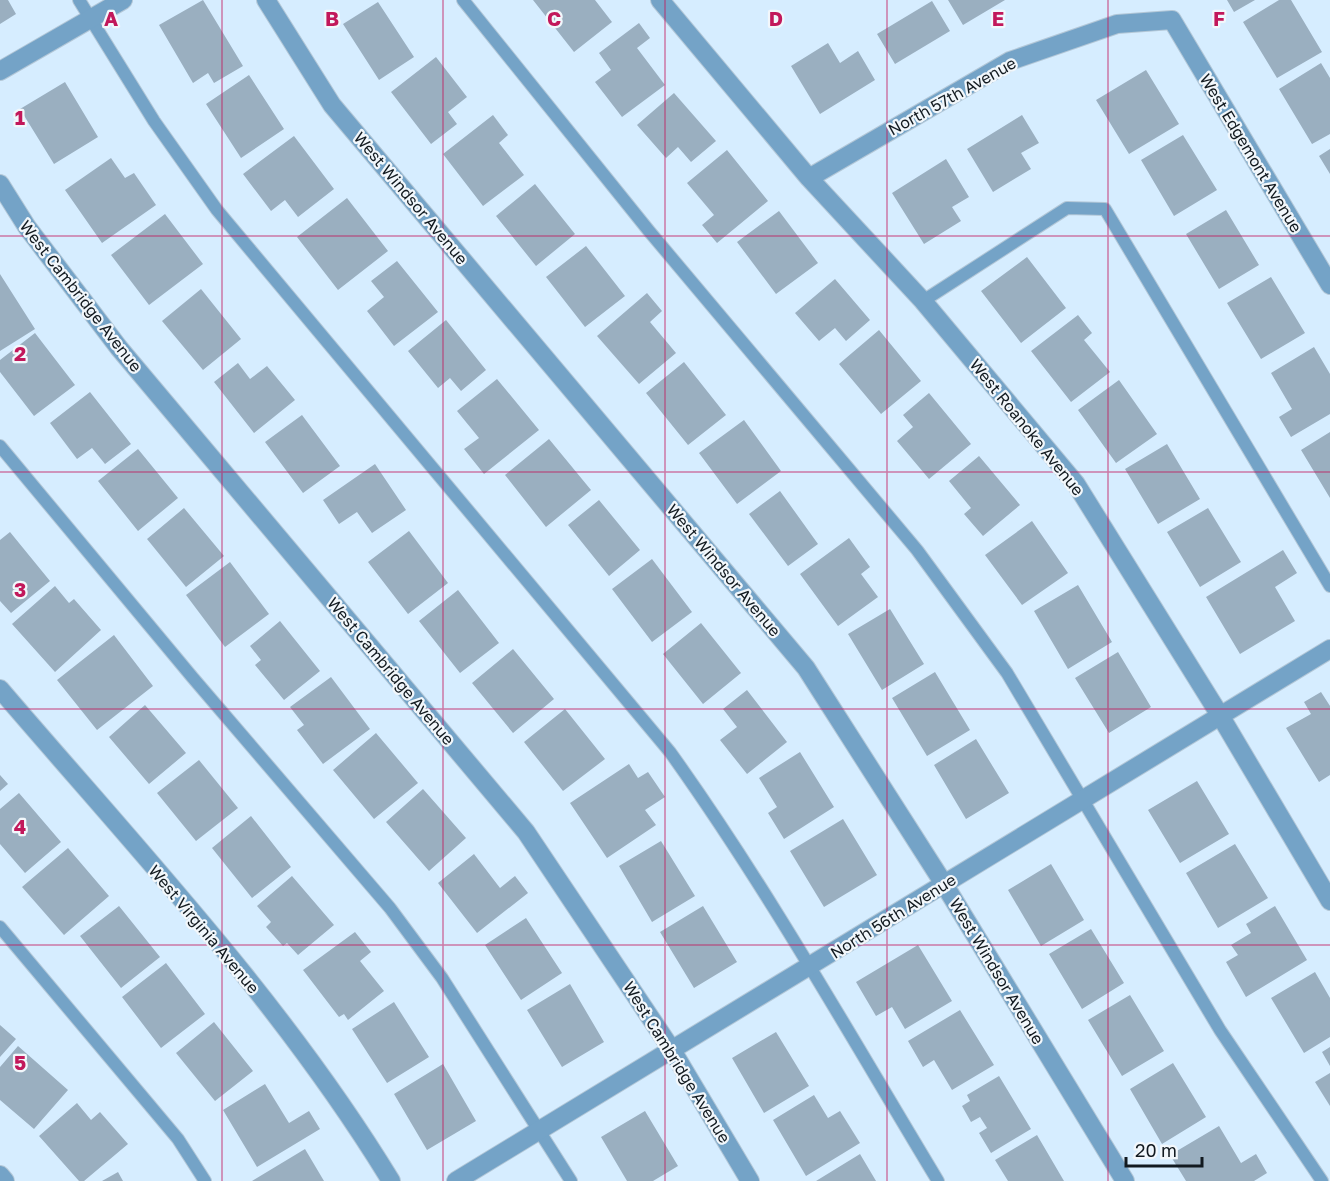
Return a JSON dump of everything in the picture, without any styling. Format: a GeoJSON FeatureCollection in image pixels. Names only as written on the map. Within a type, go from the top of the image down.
{"type":"FeatureCollection","features":[{"type":"Feature","properties":{"kind":"street"},"geometry":{"type":"LineString","coordinates":[[0,71],[123,0]]}},
{"type":"Feature","properties":{"kind":"street","name":"West Windsor Avenue"},"geometry":{"type":"LineString","coordinates":[[266,0],[332,105],[806,668],[944,884],[1125,1181]]}},
{"type":"Feature","properties":{"kind":"street","name":"West Roanoke Avenue"},"geometry":{"type":"LineString","coordinates":[[660,0],[809,178],[922,302],[1076,484],[1221,717],[1330,901]]}},
{"type":"Feature","properties":{"kind":"street","name":"North 57th Avenue"},"geometry":{"type":"LineString","coordinates":[[809,178],[1010,61],[1117,24],[1172,20]]}},
{"type":"Feature","properties":{"kind":"street","name":"West Edgemont Avenue"},"geometry":{"type":"LineString","coordinates":[[1172,20],[1330,285]]}},
{"type":"Feature","properties":{"kind":"street","name":"West Cambridge Avenue"},"geometry":{"type":"LineString","coordinates":[[0,184],[27,227],[119,348],[526,832],[672,1050],[750,1181]]}},
{"type":"Feature","properties":{"kind":"street","name":"North 56th Avenue"},"geometry":{"type":"LineString","coordinates":[[456,1181],[1330,649]]}},
{"type":"Feature","properties":{"kind":"street","name":"West Virginia Avenue"},"geometry":{"type":"LineString","coordinates":[[0,689],[230,959],[295,1040],[354,1119],[391,1181]]}},
{"type":"Feature","properties":{"kind":"street"},"geometry":{"type":"LineString","coordinates":[[0,1175],[5,1181]]}},
{"type":"Feature","properties":{"kind":"lane"},"geometry":{"type":"LineString","coordinates":[[79,0],[154,121],[217,210],[670,752],[709,807],[810,967],[938,1181]]}},
{"type":"Feature","properties":{"kind":"lane"},"geometry":{"type":"LineString","coordinates":[[463,0],[649,231],[917,550],[1007,673],[1220,1030],[1322,1181]]}},
{"type":"Feature","properties":{"kind":"lane"},"geometry":{"type":"LineString","coordinates":[[922,302],[1067,208],[1105,208],[1330,585]]}},
{"type":"Feature","properties":{"kind":"lane"},"geometry":{"type":"LineString","coordinates":[[0,446],[193,678],[390,908],[442,978],[571,1181]]}},
{"type":"Feature","properties":{"kind":"lane"},"geometry":{"type":"LineString","coordinates":[[0,927],[178,1139],[205,1181]]}},
{"type":"Feature","properties":{"kind":"building"},"geometry":{"type":"Polygon","coordinates":[[[0,0],[8,0],[16,14],[0,24],[0,0]]]}},
{"type":"Feature","properties":{"kind":"building"},"geometry":{"type":"Polygon","coordinates":[[[203,0],[243,66],[214,83],[208,73],[193,83],[159,25],[203,0]]]}},
{"type":"Feature","properties":{"kind":"building"},"geometry":{"type":"Polygon","coordinates":[[[533,0],[595,0],[612,22],[574,52],[533,0]]]}},
{"type":"Feature","properties":{"kind":"building"},"geometry":{"type":"Polygon","coordinates":[[[948,0],[1005,0],[963,25],[948,0]]]}},
{"type":"Feature","properties":{"kind":"building"},"geometry":{"type":"Polygon","coordinates":[[[1227,0],[1255,0],[1234,12],[1227,0]]]}},
{"type":"Feature","properties":{"kind":"building"},"geometry":{"type":"Polygon","coordinates":[[[1279,0],[1291,0],[1322,52],[1277,78],[1243,22],[1279,0]]]}},
{"type":"Feature","properties":{"kind":"building"},"geometry":{"type":"Polygon","coordinates":[[[932,1],[950,31],[895,64],[877,34],[932,1]]]}},
{"type":"Feature","properties":{"kind":"building"},"geometry":{"type":"Polygon","coordinates":[[[378,2],[414,57],[379,80],[343,24],[378,2]]]}},
{"type":"Feature","properties":{"kind":"building"},"geometry":{"type":"Polygon","coordinates":[[[639,23],[650,38],[637,48],[665,85],[622,117],[595,82],[611,70],[599,53],[639,23]]]}},
{"type":"Feature","properties":{"kind":"building"},"geometry":{"type":"Polygon","coordinates":[[[828,43],[840,63],[858,51],[875,80],[820,114],[791,66],[828,43]]]}},
{"type":"Feature","properties":{"kind":"building"},"geometry":{"type":"Polygon","coordinates":[[[436,57],[467,97],[448,112],[457,124],[431,144],[391,92],[436,57]]]}},
{"type":"Feature","properties":{"kind":"building"},"geometry":{"type":"Polygon","coordinates":[[[1321,63],[1330,78],[1330,134],[1312,144],[1279,89],[1321,63]]]}},
{"type":"Feature","properties":{"kind":"building"},"geometry":{"type":"Polygon","coordinates":[[[1146,70],[1179,124],[1129,154],[1096,100],[1146,70]]]}},
{"type":"Feature","properties":{"kind":"building"},"geometry":{"type":"Polygon","coordinates":[[[249,75],[284,129],[241,158],[206,104],[249,75]]]}},
{"type":"Feature","properties":{"kind":"building"},"geometry":{"type":"Polygon","coordinates":[[[65,82],[98,137],[54,164],[20,109],[65,82]]]}},
{"type":"Feature","properties":{"kind":"building"},"geometry":{"type":"Polygon","coordinates":[[[674,93],[716,141],[691,162],[678,147],[666,158],[637,125],[674,93]]]}},
{"type":"Feature","properties":{"kind":"building"},"geometry":{"type":"Polygon","coordinates":[[[493,115],[508,135],[499,143],[524,175],[483,206],[443,154],[493,115]]]}},
{"type":"Feature","properties":{"kind":"building"},"geometry":{"type":"Polygon","coordinates":[[[1022,115],[1039,143],[1021,153],[1031,169],[993,192],[967,149],[1022,115]]]}},
{"type":"Feature","properties":{"kind":"building"},"geometry":{"type":"Polygon","coordinates":[[[1183,135],[1217,190],[1174,216],[1141,160],[1183,135]]]}},
{"type":"Feature","properties":{"kind":"building"},"geometry":{"type":"Polygon","coordinates":[[[294,136],[334,189],[298,217],[285,200],[271,211],[243,174],[294,136]]]}},
{"type":"Feature","properties":{"kind":"building"},"geometry":{"type":"Polygon","coordinates":[[[1330,149],[1330,174],[1319,156],[1330,149]]]}},
{"type":"Feature","properties":{"kind":"building"},"geometry":{"type":"Polygon","coordinates":[[[727,150],[768,201],[717,243],[702,225],[714,215],[687,183],[727,150]]]}},
{"type":"Feature","properties":{"kind":"building"},"geometry":{"type":"Polygon","coordinates":[[[111,158],[125,178],[134,173],[156,205],[102,243],[65,190],[111,158]]]}},
{"type":"Feature","properties":{"kind":"building"},"geometry":{"type":"Polygon","coordinates":[[[946,159],[969,197],[952,207],[961,221],[924,244],[892,193],[946,159]]]}},
{"type":"Feature","properties":{"kind":"building"},"geometry":{"type":"Polygon","coordinates":[[[535,184],[575,234],[536,266],[496,216],[535,184]]]}},
{"type":"Feature","properties":{"kind":"building"},"geometry":{"type":"Polygon","coordinates":[[[347,198],[388,251],[338,290],[297,237],[347,198]]]}},
{"type":"Feature","properties":{"kind":"building"},"geometry":{"type":"Polygon","coordinates":[[[1226,210],[1259,265],[1219,289],[1186,234],[1226,210]]]}},
{"type":"Feature","properties":{"kind":"building"},"geometry":{"type":"Polygon","coordinates":[[[779,211],[818,263],[776,294],[737,242],[779,211]]]}},
{"type":"Feature","properties":{"kind":"building"},"geometry":{"type":"Polygon","coordinates":[[[165,214],[203,264],[149,305],[111,255],[165,214]]]}},
{"type":"Feature","properties":{"kind":"building"},"geometry":{"type":"Polygon","coordinates":[[[586,246],[625,296],[585,327],[546,277],[586,246]]]}},
{"type":"Feature","properties":{"kind":"building"},"geometry":{"type":"Polygon","coordinates":[[[1027,257],[1066,308],[1021,343],[981,291],[1027,257]]]}},
{"type":"Feature","properties":{"kind":"building"},"geometry":{"type":"Polygon","coordinates":[[[397,261],[438,312],[394,346],[367,311],[384,297],[371,281],[397,261]]]}},
{"type":"Feature","properties":{"kind":"building"},"geometry":{"type":"Polygon","coordinates":[[[0,274],[35,329],[0,351],[0,274]]]}},
{"type":"Feature","properties":{"kind":"building"},"geometry":{"type":"Polygon","coordinates":[[[1271,277],[1305,333],[1261,359],[1227,303],[1271,277]]]}},
{"type":"Feature","properties":{"kind":"building"},"geometry":{"type":"Polygon","coordinates":[[[835,279],[870,320],[846,341],[835,328],[819,341],[795,313],[835,279]]]}},
{"type":"Feature","properties":{"kind":"building"},"geometry":{"type":"Polygon","coordinates":[[[201,289],[241,339],[203,370],[162,321],[201,289]]]}},
{"type":"Feature","properties":{"kind":"building"},"geometry":{"type":"Polygon","coordinates":[[[647,293],[662,311],[650,322],[676,353],[639,384],[597,336],[647,293]]]}},
{"type":"Feature","properties":{"kind":"building"},"geometry":{"type":"Polygon","coordinates":[[[1078,315],[1092,333],[1084,340],[1110,372],[1071,402],[1031,351],[1078,315]]]}},
{"type":"Feature","properties":{"kind":"building"},"geometry":{"type":"Polygon","coordinates":[[[446,320],[486,370],[461,391],[450,378],[438,388],[408,351],[446,320]]]}},
{"type":"Feature","properties":{"kind":"building"},"geometry":{"type":"Polygon","coordinates":[[[879,330],[921,381],[881,414],[839,364],[879,330]]]}},
{"type":"Feature","properties":{"kind":"building"},"geometry":{"type":"Polygon","coordinates":[[[35,333],[75,385],[34,416],[0,372],[0,360],[35,333]]]}},
{"type":"Feature","properties":{"kind":"building"},"geometry":{"type":"Polygon","coordinates":[[[1314,347],[1330,374],[1330,414],[1291,437],[1279,417],[1292,409],[1271,373],[1314,347]]]}},
{"type":"Feature","properties":{"kind":"building"},"geometry":{"type":"Polygon","coordinates":[[[684,362],[726,415],[688,445],[646,393],[684,362]]]}},
{"type":"Feature","properties":{"kind":"building"},"geometry":{"type":"Polygon","coordinates":[[[238,363],[250,379],[267,366],[295,400],[254,433],[214,382],[238,363]]]}},
{"type":"Feature","properties":{"kind":"building"},"geometry":{"type":"Polygon","coordinates":[[[497,379],[539,430],[484,474],[464,449],[479,438],[457,411],[497,379]]]}},
{"type":"Feature","properties":{"kind":"building"},"geometry":{"type":"Polygon","coordinates":[[[1119,380],[1157,434],[1116,463],[1078,410],[1119,380]]]}},
{"type":"Feature","properties":{"kind":"building"},"geometry":{"type":"Polygon","coordinates":[[[90,392],[131,444],[105,464],[92,448],[77,459],[50,423],[90,392]]]}},
{"type":"Feature","properties":{"kind":"building"},"geometry":{"type":"Polygon","coordinates":[[[929,393],[971,444],[929,479],[897,441],[913,427],[903,415],[929,393]]]}},
{"type":"Feature","properties":{"kind":"building"},"geometry":{"type":"Polygon","coordinates":[[[302,415],[340,466],[303,493],[265,442],[302,415]]]}},
{"type":"Feature","properties":{"kind":"building"},"geometry":{"type":"Polygon","coordinates":[[[744,420],[781,471],[737,504],[699,453],[744,420]]]}},
{"type":"Feature","properties":{"kind":"building"},"geometry":{"type":"Polygon","coordinates":[[[1330,432],[1330,498],[1301,450],[1330,432]]]}},
{"type":"Feature","properties":{"kind":"building"},"geometry":{"type":"Polygon","coordinates":[[[549,439],[591,490],[546,527],[505,475],[549,439]]]}},
{"type":"Feature","properties":{"kind":"building"},"geometry":{"type":"Polygon","coordinates":[[[1167,444],[1200,499],[1158,524],[1125,469],[1167,444]]]}},
{"type":"Feature","properties":{"kind":"building"},"geometry":{"type":"Polygon","coordinates":[[[138,449],[178,498],[138,531],[98,481],[138,449]]]}},
{"type":"Feature","properties":{"kind":"building"},"geometry":{"type":"Polygon","coordinates":[[[979,456],[1020,505],[983,536],[964,514],[971,508],[949,481],[979,456]]]}},
{"type":"Feature","properties":{"kind":"building"},"geometry":{"type":"Polygon","coordinates":[[[375,464],[406,510],[372,533],[357,512],[339,524],[323,500],[375,464]]]}},
{"type":"Feature","properties":{"kind":"building"},"geometry":{"type":"Polygon","coordinates":[[[780,491],[818,544],[788,566],[749,514],[780,491]]]}},
{"type":"Feature","properties":{"kind":"building"},"geometry":{"type":"Polygon","coordinates":[[[599,500],[640,550],[609,576],[568,525],[599,500]]]}},
{"type":"Feature","properties":{"kind":"building"},"geometry":{"type":"Polygon","coordinates":[[[184,508],[224,556],[186,587],[147,539],[184,508]]]}},
{"type":"Feature","properties":{"kind":"building"},"geometry":{"type":"Polygon","coordinates":[[[1208,508],[1241,562],[1200,587],[1167,532],[1208,508]]]}},
{"type":"Feature","properties":{"kind":"building"},"geometry":{"type":"Polygon","coordinates":[[[1032,521],[1068,573],[1022,605],[985,555],[1032,521]]]}},
{"type":"Feature","properties":{"kind":"building"},"geometry":{"type":"Polygon","coordinates":[[[409,531],[448,583],[408,614],[368,562],[409,531]]]}},
{"type":"Feature","properties":{"kind":"building"},"geometry":{"type":"Polygon","coordinates":[[[10,532],[50,581],[11,613],[0,601],[0,540],[10,532]]]}},
{"type":"Feature","properties":{"kind":"building"},"geometry":{"type":"Polygon","coordinates":[[[849,538],[870,567],[861,574],[878,597],[838,626],[800,574],[849,538]]]}},
{"type":"Feature","properties":{"kind":"building"},"geometry":{"type":"Polygon","coordinates":[[[1283,550],[1297,573],[1275,587],[1295,621],[1240,654],[1206,597],[1283,550]]]}},
{"type":"Feature","properties":{"kind":"building"},"geometry":{"type":"Polygon","coordinates":[[[652,559],[692,612],[652,642],[612,589],[652,559]]]}},
{"type":"Feature","properties":{"kind":"building"},"geometry":{"type":"Polygon","coordinates":[[[230,562],[269,614],[225,647],[186,595],[230,562]]]}},
{"type":"Feature","properties":{"kind":"building"},"geometry":{"type":"Polygon","coordinates":[[[1078,585],[1112,642],[1068,669],[1034,611],[1078,585]]]}},
{"type":"Feature","properties":{"kind":"building"},"geometry":{"type":"Polygon","coordinates":[[[55,586],[69,603],[74,599],[101,630],[55,672],[12,624],[55,586]]]}},
{"type":"Feature","properties":{"kind":"building"},"geometry":{"type":"Polygon","coordinates":[[[458,590],[499,643],[460,673],[419,621],[458,590]]]}},
{"type":"Feature","properties":{"kind":"building"},"geometry":{"type":"Polygon","coordinates":[[[890,609],[924,664],[882,690],[848,634],[890,609]]]}},
{"type":"Feature","properties":{"kind":"building"},"geometry":{"type":"Polygon","coordinates":[[[280,621],[320,671],[284,700],[255,665],[261,660],[250,646],[280,621]]]}},
{"type":"Feature","properties":{"kind":"building"},"geometry":{"type":"Polygon","coordinates":[[[701,623],[741,673],[703,704],[663,654],[701,623]]]}},
{"type":"Feature","properties":{"kind":"building"},"geometry":{"type":"Polygon","coordinates":[[[114,635],[153,686],[97,730],[57,680],[114,635]]]}},
{"type":"Feature","properties":{"kind":"building"},"geometry":{"type":"Polygon","coordinates":[[[513,649],[554,699],[513,733],[472,683],[513,649]]]}},
{"type":"Feature","properties":{"kind":"building"},"geometry":{"type":"Polygon","coordinates":[[[1118,652],[1151,707],[1109,733],[1075,678],[1118,652]]]}},
{"type":"Feature","properties":{"kind":"building"},"geometry":{"type":"Polygon","coordinates":[[[935,672],[970,730],[927,756],[892,698],[935,672]]]}},
{"type":"Feature","properties":{"kind":"building"},"geometry":{"type":"Polygon","coordinates":[[[331,677],[370,729],[323,764],[297,730],[304,725],[290,707],[331,677]]]}},
{"type":"Feature","properties":{"kind":"building"},"geometry":{"type":"Polygon","coordinates":[[[747,690],[787,742],[747,774],[720,740],[737,727],[723,709],[747,690]]]}},
{"type":"Feature","properties":{"kind":"building"},"geometry":{"type":"Polygon","coordinates":[[[1321,692],[1330,706],[1330,775],[1319,782],[1286,728],[1311,714],[1304,702],[1321,692]]]}},
{"type":"Feature","properties":{"kind":"building"},"geometry":{"type":"Polygon","coordinates":[[[145,705],[186,753],[149,784],[109,737],[145,705]]]}},
{"type":"Feature","properties":{"kind":"building"},"geometry":{"type":"Polygon","coordinates":[[[565,709],[605,759],[563,791],[524,742],[565,709]]]}},
{"type":"Feature","properties":{"kind":"building"},"geometry":{"type":"Polygon","coordinates":[[[376,733],[418,783],[374,819],[333,770],[376,733]]]}},
{"type":"Feature","properties":{"kind":"building"},"geometry":{"type":"Polygon","coordinates":[[[976,739],[1009,793],[966,819],[934,765],[976,739]]]}},
{"type":"Feature","properties":{"kind":"building"},"geometry":{"type":"Polygon","coordinates":[[[800,752],[834,807],[784,839],[768,813],[777,807],[759,778],[800,752]]]}},
{"type":"Feature","properties":{"kind":"building"},"geometry":{"type":"Polygon","coordinates":[[[199,760],[238,808],[196,841],[157,793],[199,760]]]}},
{"type":"Feature","properties":{"kind":"building"},"geometry":{"type":"Polygon","coordinates":[[[629,764],[638,778],[648,772],[665,797],[645,810],[656,825],[607,858],[570,803],[629,764]]]}},
{"type":"Feature","properties":{"kind":"building"},"geometry":{"type":"Polygon","coordinates":[[[0,775],[8,784],[0,791],[0,775]]]}},
{"type":"Feature","properties":{"kind":"building"},"geometry":{"type":"Polygon","coordinates":[[[1197,781],[1229,834],[1180,863],[1148,810],[1197,781]]]}},
{"type":"Feature","properties":{"kind":"building"},"geometry":{"type":"Polygon","coordinates":[[[423,789],[466,838],[429,871],[386,822],[423,789]]]}},
{"type":"Feature","properties":{"kind":"building"},"geometry":{"type":"Polygon","coordinates":[[[19,793],[61,842],[25,873],[0,844],[0,809],[19,793]]]}},
{"type":"Feature","properties":{"kind":"building"},"geometry":{"type":"Polygon","coordinates":[[[251,816],[291,867],[252,898],[212,848],[251,816]]]}},
{"type":"Feature","properties":{"kind":"building"},"geometry":{"type":"Polygon","coordinates":[[[843,819],[877,875],[824,907],[790,851],[843,819]]]}},
{"type":"Feature","properties":{"kind":"building"},"geometry":{"type":"Polygon","coordinates":[[[661,841],[695,896],[652,922],[619,866],[661,841]]]}},
{"type":"Feature","properties":{"kind":"building"},"geometry":{"type":"Polygon","coordinates":[[[1235,844],[1268,898],[1218,928],[1186,873],[1235,844]]]}},
{"type":"Feature","properties":{"kind":"building"},"geometry":{"type":"Polygon","coordinates":[[[68,848],[109,896],[64,935],[22,887],[68,848]]]}},
{"type":"Feature","properties":{"kind":"building"},"geometry":{"type":"Polygon","coordinates":[[[474,854],[500,888],[515,876],[528,893],[477,933],[438,883],[474,854]]]}},
{"type":"Feature","properties":{"kind":"building"},"geometry":{"type":"Polygon","coordinates":[[[1051,864],[1084,920],[1041,946],[1008,890],[1051,864]]]}},
{"type":"Feature","properties":{"kind":"building"},"geometry":{"type":"Polygon","coordinates":[[[292,876],[334,925],[298,955],[287,943],[283,946],[266,927],[271,922],[257,906],[292,876]]]}},
{"type":"Feature","properties":{"kind":"building"},"geometry":{"type":"Polygon","coordinates":[[[119,906],[160,957],[121,988],[80,936],[119,906]]]}},
{"type":"Feature","properties":{"kind":"building"},"geometry":{"type":"Polygon","coordinates":[[[703,906],[737,962],[694,988],[660,932],[703,906]]]}},
{"type":"Feature","properties":{"kind":"building"},"geometry":{"type":"Polygon","coordinates":[[[1275,906],[1307,960],[1246,997],[1226,962],[1238,955],[1231,945],[1251,933],[1246,924],[1275,906]]]}},
{"type":"Feature","properties":{"kind":"building"},"geometry":{"type":"Polygon","coordinates":[[[526,918],[562,973],[521,1000],[485,945],[526,918]]]}},
{"type":"Feature","properties":{"kind":"building"},"geometry":{"type":"Polygon","coordinates":[[[1091,929],[1124,983],[1082,1009],[1049,954],[1091,929]]]}},
{"type":"Feature","properties":{"kind":"building"},"geometry":{"type":"Polygon","coordinates":[[[355,932],[371,952],[360,961],[384,991],[348,1020],[344,1014],[339,1017],[303,970],[355,932]]]}},
{"type":"Feature","properties":{"kind":"building"},"geometry":{"type":"Polygon","coordinates":[[[918,945],[952,1001],[905,1029],[892,1007],[876,1016],[856,982],[918,945]]]}},
{"type":"Feature","properties":{"kind":"building"},"geometry":{"type":"Polygon","coordinates":[[[166,963],[205,1014],[161,1048],[122,997],[166,963]]]}},
{"type":"Feature","properties":{"kind":"building"},"geometry":{"type":"Polygon","coordinates":[[[1315,972],[1330,998],[1330,1037],[1304,1053],[1271,998],[1315,972]]]}},
{"type":"Feature","properties":{"kind":"building"},"geometry":{"type":"Polygon","coordinates":[[[570,984],[604,1042],[562,1067],[527,1010],[570,984]]]}},
{"type":"Feature","properties":{"kind":"building"},"geometry":{"type":"Polygon","coordinates":[[[1130,995],[1164,1051],[1122,1076],[1088,1020],[1130,995]]]}},
{"type":"Feature","properties":{"kind":"building"},"geometry":{"type":"Polygon","coordinates":[[[394,1002],[429,1057],[387,1083],[352,1029],[394,1002]]]}},
{"type":"Feature","properties":{"kind":"building"},"geometry":{"type":"Polygon","coordinates":[[[960,1010],[994,1065],[952,1090],[934,1060],[923,1067],[908,1041],[960,1010]]]}},
{"type":"Feature","properties":{"kind":"building"},"geometry":{"type":"Polygon","coordinates":[[[214,1022],[253,1071],[215,1101],[176,1053],[214,1022]]]}},
{"type":"Feature","properties":{"kind":"building"},"geometry":{"type":"Polygon","coordinates":[[[0,1025],[16,1039],[0,1057],[0,1025]]]}},
{"type":"Feature","properties":{"kind":"building"},"geometry":{"type":"Polygon","coordinates":[[[776,1032],[809,1086],[764,1113],[732,1058],[776,1032]]]}},
{"type":"Feature","properties":{"kind":"building"},"geometry":{"type":"Polygon","coordinates":[[[18,1046],[68,1090],[34,1129],[0,1100],[0,1067],[18,1046]]]}},
{"type":"Feature","properties":{"kind":"building"},"geometry":{"type":"Polygon","coordinates":[[[1330,1047],[1330,1066],[1322,1052],[1330,1047]]]}},
{"type":"Feature","properties":{"kind":"building"},"geometry":{"type":"Polygon","coordinates":[[[1173,1063],[1206,1117],[1162,1144],[1130,1089],[1173,1063]]]}},
{"type":"Feature","properties":{"kind":"building"},"geometry":{"type":"Polygon","coordinates":[[[443,1064],[476,1121],[427,1150],[394,1094],[443,1064]]]}},
{"type":"Feature","properties":{"kind":"building"},"geometry":{"type":"Polygon","coordinates":[[[1330,1073],[1330,1106],[1315,1082],[1330,1073]]]}},
{"type":"Feature","properties":{"kind":"building"},"geometry":{"type":"Polygon","coordinates":[[[999,1076],[1031,1129],[991,1153],[979,1133],[987,1128],[980,1117],[971,1122],[962,1106],[970,1101],[967,1095],[999,1076]]]}},
{"type":"Feature","properties":{"kind":"building"},"geometry":{"type":"Polygon","coordinates":[[[265,1084],[289,1123],[309,1111],[320,1129],[257,1167],[223,1110],[265,1084]]]}},
{"type":"Feature","properties":{"kind":"building"},"geometry":{"type":"Polygon","coordinates":[[[814,1095],[828,1118],[840,1111],[860,1143],[806,1176],[773,1120],[814,1095]]]}},
{"type":"Feature","properties":{"kind":"building"},"geometry":{"type":"Polygon","coordinates":[[[77,1103],[91,1120],[100,1112],[128,1144],[84,1181],[79,1181],[39,1136],[77,1103]]]}},
{"type":"Feature","properties":{"kind":"building"},"geometry":{"type":"Polygon","coordinates":[[[645,1111],[678,1166],[653,1181],[627,1181],[601,1137],[645,1111]]]}},
{"type":"Feature","properties":{"kind":"building"},"geometry":{"type":"Polygon","coordinates":[[[1219,1126],[1241,1163],[1256,1154],[1267,1173],[1254,1181],[1186,1181],[1170,1155],[1219,1126]]]}},
{"type":"Feature","properties":{"kind":"building"},"geometry":{"type":"Polygon","coordinates":[[[1037,1135],[1064,1181],[1008,1181],[995,1160],[1037,1135]]]}},
{"type":"Feature","properties":{"kind":"building"},"geometry":{"type":"Polygon","coordinates":[[[305,1149],[324,1181],[252,1181],[305,1149]]]}},
{"type":"Feature","properties":{"kind":"building"},"geometry":{"type":"Polygon","coordinates":[[[860,1154],[876,1181],[816,1181],[860,1154]]]}},
{"type":"Feature","properties":{"kind":"building"},"geometry":{"type":"Polygon","coordinates":[[[118,1172],[123,1181],[102,1181],[118,1172]]]}}]}
